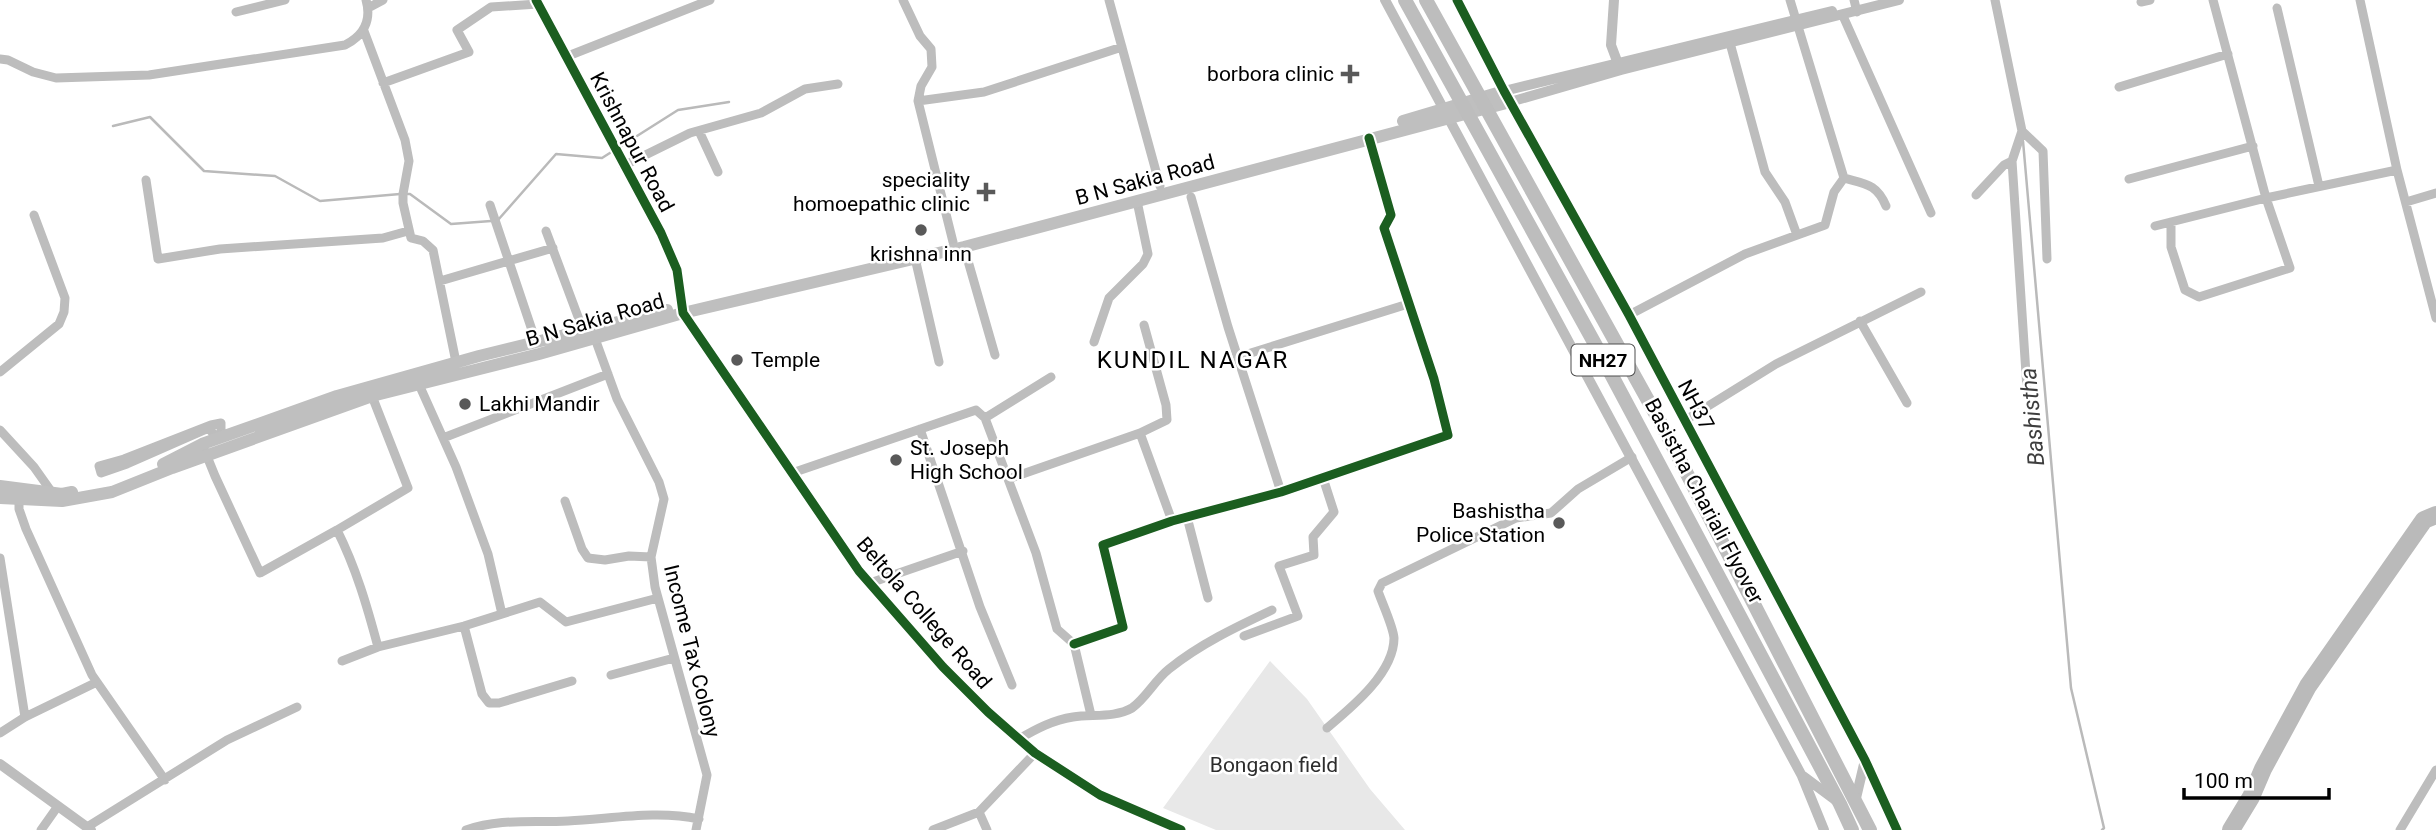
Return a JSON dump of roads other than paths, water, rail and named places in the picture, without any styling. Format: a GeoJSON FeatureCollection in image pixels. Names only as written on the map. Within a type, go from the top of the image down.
{"type":"FeatureCollection","features":[{"type":"Feature","properties":{"kind":"highway","name":"Basistha Chariali Flyover"},"geometry":{"type":"LineString","coordinates":[[1405,0],[1595,344],[1840,804]]}},
{"type":"Feature","properties":{"kind":"highway","name":"Basistha Chariali Flyover"},"geometry":{"type":"LineString","coordinates":[[1426,0],[1665,431],[1856,798]]}},
{"type":"Feature","properties":{"kind":"highway","name":"NH27"},"geometry":{"type":"LineString","coordinates":[[1856,798],[1870,830]]}},
{"type":"Feature","properties":{"kind":"highway","name":"NH27"},"geometry":{"type":"LineString","coordinates":[[1840,804],[1852,830]]}},
{"type":"Feature","properties":{"kind":"main road"},"geometry":{"type":"LineString","coordinates":[[1445,115],[1507,97]]}},
{"type":"Feature","properties":{"kind":"main road","name":"B N Sakia Road"},"geometry":{"type":"LineString","coordinates":[[204,450],[220,438],[337,396],[416,379],[590,332],[1136,201],[1445,115]]}},
{"type":"Feature","properties":{"kind":"main road","name":"B N Sakia Road"},"geometry":{"type":"LineString","coordinates":[[683,310],[915,258],[1160,186],[1445,115]]}},
{"type":"Feature","properties":{"kind":"main road","name":"B N Sakia Road"},"geometry":{"type":"LineString","coordinates":[[0,498],[19,494],[58,495],[113,488],[168,461],[373,396],[456,362],[590,332]]}},
{"type":"Feature","properties":{"kind":"main road","name":"B N Sakia Road"},"geometry":{"type":"LineString","coordinates":[[0,486],[19,494]]}},
{"type":"Feature","properties":{"kind":"street"},"geometry":{"type":"LineString","coordinates":[[236,12],[285,0]]}},
{"type":"Feature","properties":{"kind":"street"},"geometry":{"type":"LineString","coordinates":[[383,0],[367,4],[364,31],[397,115],[409,161],[403,194],[408,231],[411,238],[423,241],[433,250],[456,362]]}},
{"type":"Feature","properties":{"kind":"street"},"geometry":{"type":"LineString","coordinates":[[568,56],[710,0]]}},
{"type":"Feature","properties":{"kind":"street"},"geometry":{"type":"LineString","coordinates":[[903,0],[920,36],[931,49],[932,67],[921,86],[918,101],[959,244],[995,355]]}},
{"type":"Feature","properties":{"kind":"street"},"geometry":{"type":"LineString","coordinates":[[1109,0],[1160,186]]}},
{"type":"Feature","properties":{"kind":"street"},"geometry":{"type":"LineString","coordinates":[[1385,0],[1802,776],[1824,830]]}},
{"type":"Feature","properties":{"kind":"street","name":"NH37"},"geometry":{"type":"LineString","coordinates":[[1457,0],[1865,760],[1897,830]]}},
{"type":"Feature","properties":{"kind":"street"},"geometry":{"type":"LineString","coordinates":[[1614,0],[1611,44],[1619,66]]}},
{"type":"Feature","properties":{"kind":"street"},"geometry":{"type":"LineString","coordinates":[[1790,0],[1844,178]]}},
{"type":"Feature","properties":{"kind":"street"},"geometry":{"type":"LineString","coordinates":[[1619,66],[1730,43],[1855,6],[1899,0]]}},
{"type":"Feature","properties":{"kind":"street"},"geometry":{"type":"LineString","coordinates":[[1995,0],[2022,131],[2012,161],[2027,389]]}},
{"type":"Feature","properties":{"kind":"street"},"geometry":{"type":"LineString","coordinates":[[2171,222],[2171,247],[2185,290],[2199,296],[2290,268],[2266,198],[2213,0]]}},
{"type":"Feature","properties":{"kind":"street"},"geometry":{"type":"LineString","coordinates":[[2360,0],[2398,170],[2436,318]]}},
{"type":"Feature","properties":{"kind":"street"},"geometry":{"type":"LineString","coordinates":[[383,83],[469,52],[457,30],[491,7],[537,2]]}},
{"type":"Feature","properties":{"kind":"street","name":"Krishnapur Road"},"geometry":{"type":"LineString","coordinates":[[537,2],[666,245],[677,271],[683,310]]}},
{"type":"Feature","properties":{"kind":"street"},"geometry":{"type":"LineString","coordinates":[[1507,97],[1619,66],[1798,23],[1843,16],[1855,6]]}},
{"type":"Feature","properties":{"kind":"street"},"geometry":{"type":"LineString","coordinates":[[2277,8],[2319,186]]}},
{"type":"Feature","properties":{"kind":"street"},"geometry":{"type":"LineString","coordinates":[[1843,16],[1931,213]]}},
{"type":"Feature","properties":{"kind":"street"},"geometry":{"type":"LineString","coordinates":[[0,60],[56,78],[149,75],[345,45],[359,38],[364,31]]}},
{"type":"Feature","properties":{"kind":"street"},"geometry":{"type":"LineString","coordinates":[[1730,43],[1765,173],[1785,202],[1797,235]]}},
{"type":"Feature","properties":{"kind":"street"},"geometry":{"type":"LineString","coordinates":[[918,101],[984,92],[1122,47]]}},
{"type":"Feature","properties":{"kind":"street"},"geometry":{"type":"LineString","coordinates":[[2119,87],[2228,54]]}},
{"type":"Feature","properties":{"kind":"street"},"geometry":{"type":"LineString","coordinates":[[623,166],[650,151],[698,131],[761,113],[805,89],[838,84]]}},
{"type":"Feature","properties":{"kind":"street"},"geometry":{"type":"LineString","coordinates":[[698,131],[718,172]]}},
{"type":"Feature","properties":{"kind":"street"},"geometry":{"type":"LineString","coordinates":[[2022,131],[2043,151],[2048,259]]}},
{"type":"Feature","properties":{"kind":"street"},"geometry":{"type":"LineString","coordinates":[[1074,644],[1123,627],[1103,545],[1172,521],[1282,492],[1448,435],[1434,379],[1384,228],[1391,215],[1369,138]]}},
{"type":"Feature","properties":{"kind":"street"},"geometry":{"type":"LineString","coordinates":[[2129,179],[2253,146]]}},
{"type":"Feature","properties":{"kind":"street"},"geometry":{"type":"LineString","coordinates":[[1976,195],[2004,164],[2012,161]]}},
{"type":"Feature","properties":{"kind":"street"},"geometry":{"type":"LineString","coordinates":[[2155,226],[2266,198],[2398,170]]}},
{"type":"Feature","properties":{"kind":"street"},"geometry":{"type":"LineString","coordinates":[[1844,178],[1874,187],[1880,192],[1886,206]]}},
{"type":"Feature","properties":{"kind":"street"},"geometry":{"type":"LineString","coordinates":[[1629,316],[1745,254],[1825,225],[1834,192],[1844,178]]}},
{"type":"Feature","properties":{"kind":"street"},"geometry":{"type":"LineString","coordinates":[[146,180],[158,259],[220,249],[383,238],[408,231]]}},
{"type":"Feature","properties":{"kind":"street"},"geometry":{"type":"LineString","coordinates":[[2406,202],[2436,193]]}},
{"type":"Feature","properties":{"kind":"street"},"geometry":{"type":"LineString","coordinates":[[1191,197],[1237,356],[1282,492]]}},
{"type":"Feature","properties":{"kind":"street"},"geometry":{"type":"LineString","coordinates":[[1094,342],[1109,298],[1143,264],[1147,254],[1136,201]]}},
{"type":"Feature","properties":{"kind":"street"},"geometry":{"type":"LineString","coordinates":[[490,205],[536,342]]}},
{"type":"Feature","properties":{"kind":"street"},"geometry":{"type":"LineString","coordinates":[[0,372],[59,324],[64,312],[65,298],[34,215]]}},
{"type":"Feature","properties":{"kind":"street","name":"Income Tax Colony"},"geometry":{"type":"LineString","coordinates":[[546,231],[617,399],[659,482],[664,499],[651,557],[658,598],[707,775],[696,830]]}},
{"type":"Feature","properties":{"kind":"street"},"geometry":{"type":"LineString","coordinates":[[440,281],[553,248]]}},
{"type":"Feature","properties":{"kind":"street"},"geometry":{"type":"LineString","coordinates":[[915,258],[939,362]]}},
{"type":"Feature","properties":{"kind":"street"},"geometry":{"type":"LineString","coordinates":[[1684,421],[1776,364],[1921,292]]}},
{"type":"Feature","properties":{"kind":"street"},"geometry":{"type":"LineString","coordinates":[[1237,356],[1408,304]]}},
{"type":"Feature","properties":{"kind":"street","name":"Beltola College Road"},"geometry":{"type":"LineString","coordinates":[[683,310],[859,571],[943,667],[988,712],[1035,753],[1100,795],[1181,830]]}},
{"type":"Feature","properties":{"kind":"street"},"geometry":{"type":"LineString","coordinates":[[1860,321],[1907,403]]}},
{"type":"Feature","properties":{"kind":"street"},"geometry":{"type":"LineString","coordinates":[[1008,478],[1140,433],[1167,419],[1166,405],[1144,325]]}},
{"type":"Feature","properties":{"kind":"street"},"geometry":{"type":"LineString","coordinates":[[443,438],[608,374]]}},
{"type":"Feature","properties":{"kind":"street"},"geometry":{"type":"LineString","coordinates":[[985,418],[1051,377]]}},
{"type":"Feature","properties":{"kind":"street"},"geometry":{"type":"LineString","coordinates":[[416,379],[443,438],[488,554],[502,614]]}},
{"type":"Feature","properties":{"kind":"street"},"geometry":{"type":"LineString","coordinates":[[204,450],[260,573],[408,488],[373,396]]}},
{"type":"Feature","properties":{"kind":"street"},"geometry":{"type":"LineString","coordinates":[[792,473],[976,410],[985,418],[1036,553],[1057,629],[1074,644],[1091,715]]}},
{"type":"Feature","properties":{"kind":"street"},"geometry":{"type":"LineString","coordinates":[[221,423],[220,438],[209,428],[101,473],[99,466],[221,423]]}},
{"type":"Feature","properties":{"kind":"street"},"geometry":{"type":"LineString","coordinates":[[920,429],[980,607],[1012,685]]}},
{"type":"Feature","properties":{"kind":"street"},"geometry":{"type":"LineString","coordinates":[[0,430],[58,495]]}},
{"type":"Feature","properties":{"kind":"street"},"geometry":{"type":"LineString","coordinates":[[1140,433],[1172,521]]}},
{"type":"Feature","properties":{"kind":"street"},"geometry":{"type":"LineString","coordinates":[[1327,728],[1359,700],[1385,668],[1394,637],[1378,591],[1382,583],[1516,518],[1551,513],[1578,489],[1632,457]]}},
{"type":"Feature","properties":{"kind":"street"},"geometry":{"type":"LineString","coordinates":[[1244,636],[1297,616],[1279,566],[1314,555],[1313,537],[1334,512],[1323,478]]}},
{"type":"Feature","properties":{"kind":"street"},"geometry":{"type":"LineString","coordinates":[[19,494],[19,509],[26,529],[97,682],[165,780]]}},
{"type":"Feature","properties":{"kind":"street"},"geometry":{"type":"LineString","coordinates":[[565,501],[587,558],[605,560],[629,556],[651,557]]}},
{"type":"Feature","properties":{"kind":"street"},"geometry":{"type":"LineString","coordinates":[[1187,517],[1208,598]]}},
{"type":"Feature","properties":{"kind":"street"},"geometry":{"type":"LineString","coordinates":[[337,530],[351,557],[378,647]]}},
{"type":"Feature","properties":{"kind":"street"},"geometry":{"type":"LineString","coordinates":[[870,583],[963,551]]}},
{"type":"Feature","properties":{"kind":"street"},"geometry":{"type":"LineString","coordinates":[[0,558],[25,717]]}},
{"type":"Feature","properties":{"kind":"street"},"geometry":{"type":"LineString","coordinates":[[342,661],[378,647],[464,626],[540,602],[566,622],[658,598]]}},
{"type":"Feature","properties":{"kind":"street"},"geometry":{"type":"LineString","coordinates":[[1019,739],[1041,726],[1071,717],[1118,714],[1133,707],[1167,670],[1196,650],[1272,610]]}},
{"type":"Feature","properties":{"kind":"street"},"geometry":{"type":"LineString","coordinates":[[464,626],[482,694],[489,703],[499,703],[572,681]]}},
{"type":"Feature","properties":{"kind":"street"},"geometry":{"type":"LineString","coordinates":[[611,675],[674,658]]}},
{"type":"Feature","properties":{"kind":"street"},"geometry":{"type":"LineString","coordinates":[[0,733],[25,717],[97,682]]}},
{"type":"Feature","properties":{"kind":"street"},"geometry":{"type":"LineString","coordinates":[[0,764],[89,828],[227,740],[296,707]]}},
{"type":"Feature","properties":{"kind":"street"},"geometry":{"type":"LineString","coordinates":[[933,830],[979,812],[1035,753]]}},
{"type":"Feature","properties":{"kind":"street"},"geometry":{"type":"LineString","coordinates":[[1856,798],[1865,760]]}},
{"type":"Feature","properties":{"kind":"street"},"geometry":{"type":"LineString","coordinates":[[2400,830],[2436,770]]}},
{"type":"Feature","properties":{"kind":"street"},"geometry":{"type":"LineString","coordinates":[[1802,776],[1840,804]]}},
{"type":"Feature","properties":{"kind":"street"},"geometry":{"type":"LineString","coordinates":[[41,830],[58,806]]}},
{"type":"Feature","properties":{"kind":"street"},"geometry":{"type":"LineString","coordinates":[[979,812],[987,830]]}},
{"type":"Feature","properties":{"kind":"street"},"geometry":{"type":"LineString","coordinates":[[466,830],[489,822],[566,821],[678,814],[699,818]]}},
{"type":"Feature","properties":{"kind":"waterway"},"geometry":{"type":"LineString","coordinates":[[618,148],[678,110],[729,102]]}},
{"type":"Feature","properties":{"kind":"waterway"},"geometry":{"type":"LineString","coordinates":[[113,126],[150,117],[204,171],[275,176],[320,201],[400,194]]}},
{"type":"Feature","properties":{"kind":"waterway","name":"Bashistha"},"geometry":{"type":"LineString","coordinates":[[2023,141],[2071,688],[2104,828],[2102,830]]}},
{"type":"Feature","properties":{"kind":"waterway"},"geometry":{"type":"LineString","coordinates":[[498,220],[556,154],[602,158],[613,151]]}},
{"type":"Feature","properties":{"kind":"waterway"},"geometry":{"type":"LineString","coordinates":[[407,194],[451,224],[491,221]]}},
{"type":"Feature","properties":{"kind":"waterway"},"geometry":{"type":"LineString","coordinates":[[2231,830],[2308,686],[2424,520],[2436,515]]}},
{"type":"Feature","properties":{"kind":"place","name":"borbora clinic"},"geometry":{"type":"Point","coordinates":[1350,74]}},
{"type":"Feature","properties":{"kind":"place","name":"speciality homoepathic clinic"},"geometry":{"type":"Point","coordinates":[986,192]}},
{"type":"Feature","properties":{"kind":"place","name":"krishna inn"},"geometry":{"type":"Point","coordinates":[921,230]}},
{"type":"Feature","properties":{"kind":"place","name":"Temple"},"geometry":{"type":"Point","coordinates":[737,360]}},
{"type":"Feature","properties":{"kind":"place","name":"Lakhi Mandir"},"geometry":{"type":"Point","coordinates":[465,404]}},
{"type":"Feature","properties":{"kind":"place","name":"St. Joseph High School"},"geometry":{"type":"Point","coordinates":[896,460]}},
{"type":"Feature","properties":{"kind":"place","name":"Bashistha Police Station"},"geometry":{"type":"Point","coordinates":[1559,523]}},
{"type":"Feature","properties":{"kind":"district","name":"KUNDIL NAGAR"},"geometry":{"type":"Point","coordinates":[1193,360]}},
{"type":"Feature","properties":{"kind":"park label","name":"Bongaon field"},"geometry":{"type":"Point","coordinates":[1274,765]}}]}
